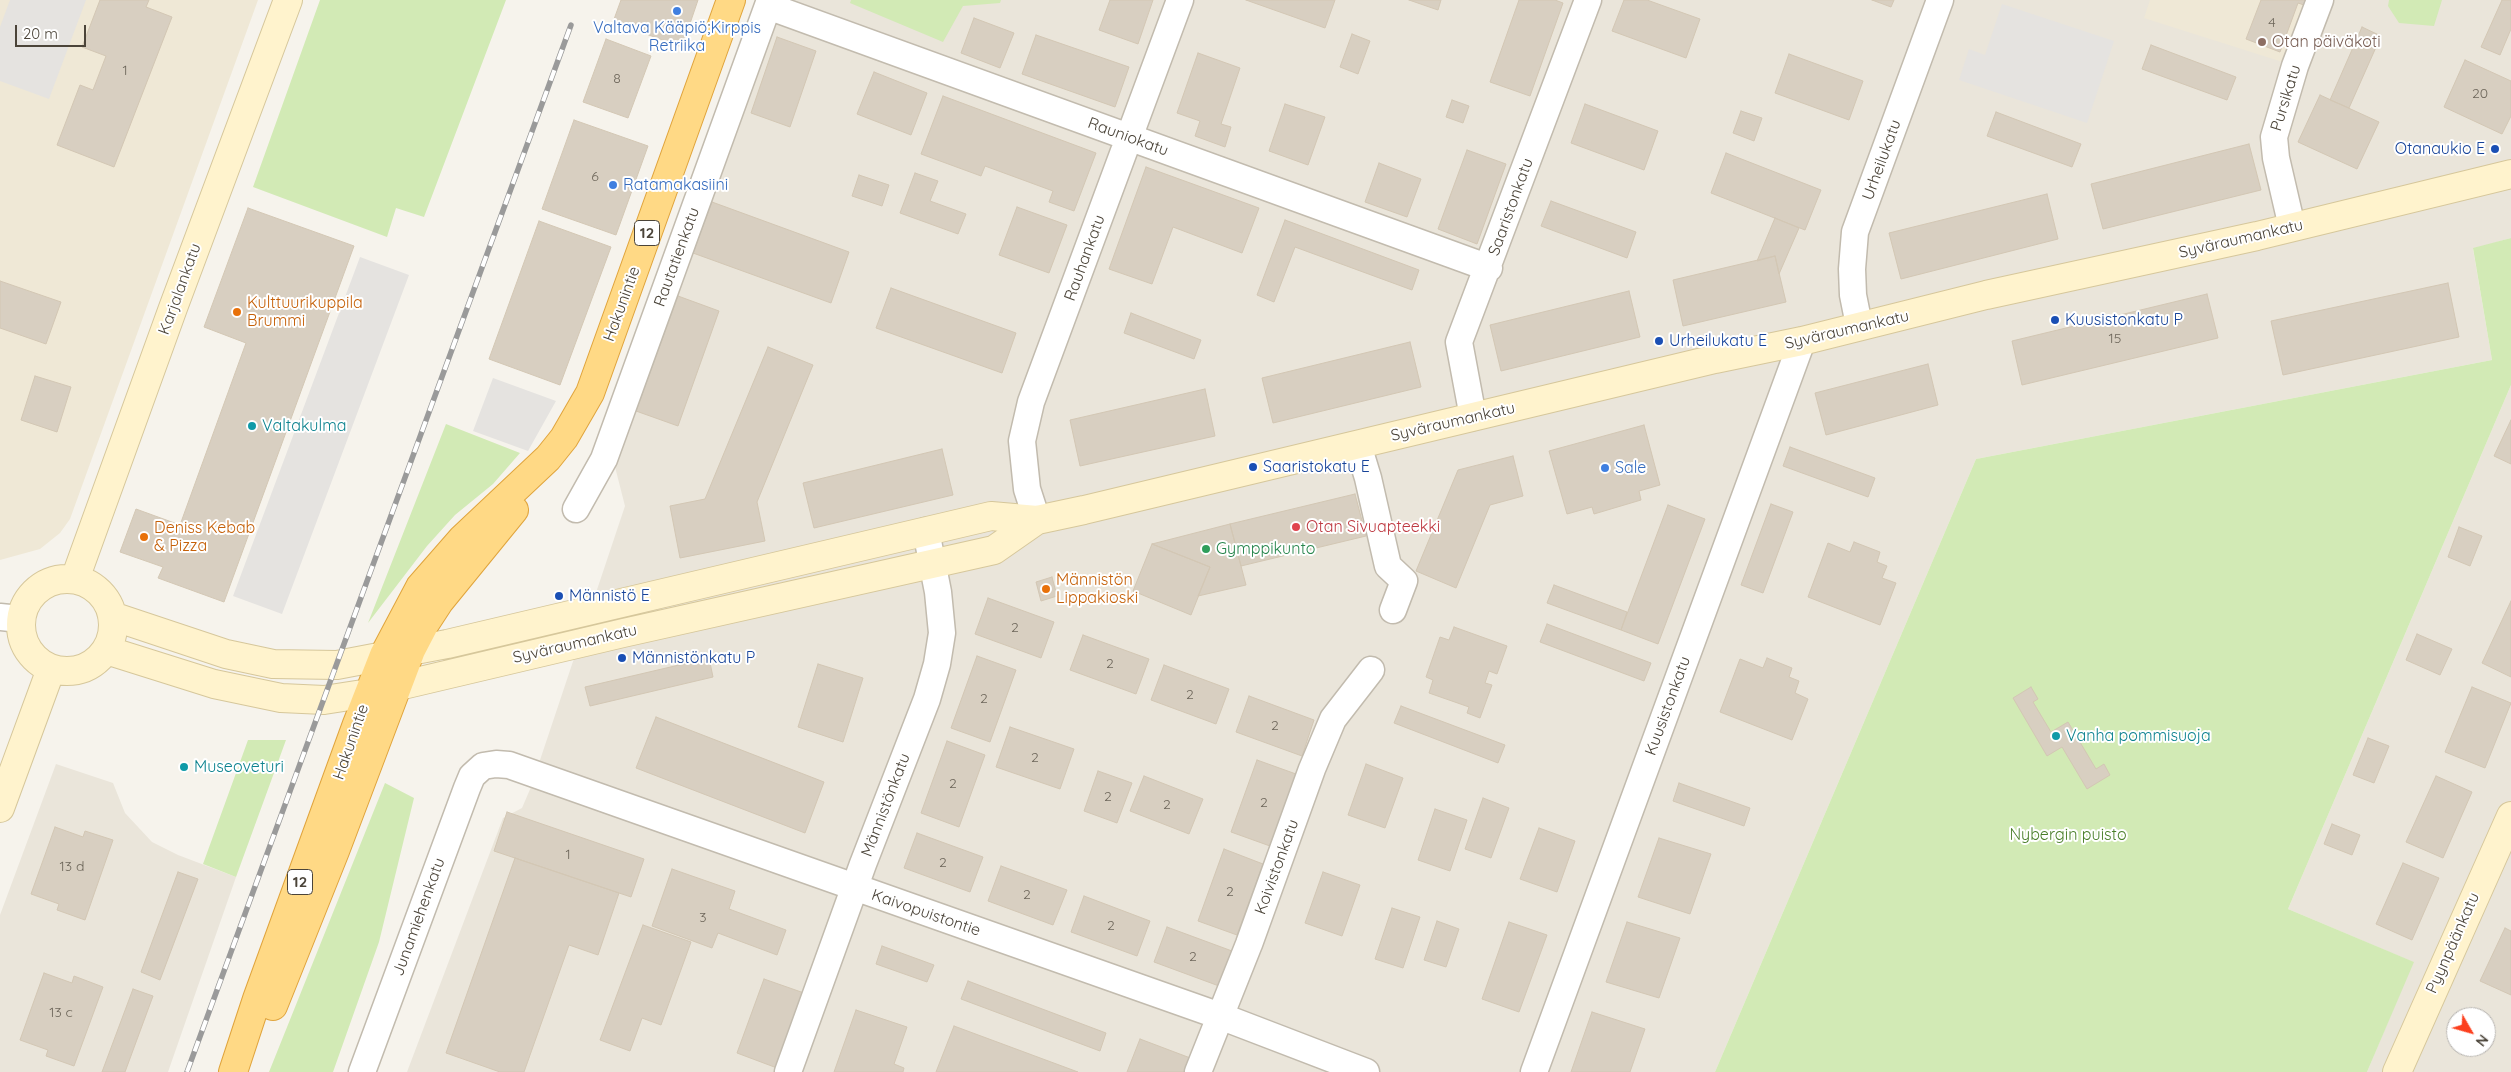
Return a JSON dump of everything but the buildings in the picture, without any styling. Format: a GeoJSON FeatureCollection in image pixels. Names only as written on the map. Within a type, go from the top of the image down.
{"type":"FeatureCollection","features":[{"type":"Feature","properties":{"kind":"highway","name":"Hakunintie"},"geometry":{"type":"LineString","coordinates":[[242,1072],[293,959],[411,650],[439,602],[523,499],[548,458],[564,438],[590,393],[731,0]]}},
{"type":"Feature","properties":{"kind":"highway","name":"Hakunintie"},"geometry":{"type":"LineString","coordinates":[[233,1072],[257,999],[369,693],[384,655],[411,601],[436,567],[462,539],[548,458]]}},
{"type":"Feature","properties":{"kind":"main road","name":"Karjalankatu"},"geometry":{"type":"LineString","coordinates":[[75,579],[173,308],[288,0]]}},
{"type":"Feature","properties":{"kind":"main road","name":"Syväraumankatu"},"geometry":{"type":"LineString","coordinates":[[112,616],[226,654],[272,664],[337,665],[447,644],[991,516],[1036,520],[1715,359],[1802,341],[1860,325],[2292,227],[2511,174]]}},
{"type":"Feature","properties":{"kind":"main road","name":"Syväraumankatu"},"geometry":{"type":"LineString","coordinates":[[106,650],[214,684],[281,698],[324,700],[369,693],[623,633],[994,550],[1036,520]]}},
{"type":"Feature","properties":{"kind":"main road"},"geometry":{"type":"LineString","coordinates":[[58,579],[75,579],[91,586],[105,599],[112,616],[113,628],[106,650],[92,664],[79,670],[66,672],[51,669],[36,660],[26,647],[20,632],[10,618],[25,605],[35,591],[58,579]]}},
{"type":"Feature","properties":{"kind":"main road"},"geometry":{"type":"LineString","coordinates":[[0,808],[51,669]]}},
{"type":"Feature","properties":{"kind":"main road","name":"Pyynpäänkatu"},"geometry":{"type":"LineString","coordinates":[[2397,1072],[2511,816]]}},
{"type":"Feature","properties":{"kind":"street","name":"Rauhankatu"},"geometry":{"type":"LineString","coordinates":[[1036,520],[1027,489],[1022,441],[1031,402],[1180,0]]}},
{"type":"Feature","properties":{"kind":"street","name":"Saaristonkatu"},"geometry":{"type":"LineString","coordinates":[[1473,417],[1459,342],[1588,0]]}},
{"type":"Feature","properties":{"kind":"street","name":"Urheilukatu"},"geometry":{"type":"LineString","coordinates":[[1860,325],[1854,295],[1852,269],[1855,232],[1940,0]]}},
{"type":"Feature","properties":{"kind":"street","name":"Pursikatu"},"geometry":{"type":"LineString","coordinates":[[2292,227],[2276,158],[2274,137],[2295,66],[2320,0]]}},
{"type":"Feature","properties":{"kind":"street","name":"Rauniokatu"},"geometry":{"type":"LineString","coordinates":[[769,3],[1488,268]]}},
{"type":"Feature","properties":{"kind":"street","name":"Rautatienkatu"},"geometry":{"type":"LineString","coordinates":[[576,510],[604,459],[769,3]]}},
{"type":"Feature","properties":{"kind":"street","name":"Kuusistonkatu"},"geometry":{"type":"LineString","coordinates":[[1534,1072],[1802,341]]}},
{"type":"Feature","properties":{"kind":"street"},"geometry":{"type":"LineString","coordinates":[[1358,445],[1368,478],[1388,566],[1404,581],[1393,610]]}},
{"type":"Feature","properties":{"kind":"street","name":"Männistönkatu"},"geometry":{"type":"LineString","coordinates":[[788,1072],[927,699],[937,664],[942,633],[933,565],[926,531]]}},
{"type":"Feature","properties":{"kind":"street","name":"Koivistonkatu"},"geometry":{"type":"LineString","coordinates":[[1198,1072],[1249,944],[1312,769],[1333,719],[1371,670]]}},
{"type":"Feature","properties":{"kind":"street","name":"Kaivopuistontie"},"geometry":{"type":"LineString","coordinates":[[483,766],[509,765],[1220,1016],[1366,1072]]}},
{"type":"Feature","properties":{"kind":"street","name":"Junamiehenkatu"},"geometry":{"type":"LineString","coordinates":[[362,1072],[467,788],[472,776],[483,766]]}},
{"type":"Feature","properties":{"kind":"shaded area"},"geometry":{"type":"Polygon","coordinates":[[[0,0],[258,0],[70,519],[60,533],[40,549],[0,560],[0,0]]]}},
{"type":"Feature","properties":{"kind":"shaded area"},"geometry":{"type":"Polygon","coordinates":[[[10,0],[86,0],[49,99],[0,81],[0,27],[10,0]]]}},
{"type":"Feature","properties":{"kind":"shaded area"},"geometry":{"type":"Polygon","coordinates":[[[785,0],[2511,0],[2511,238],[2473,249],[2492,360],[1976,459],[1715,1072],[407,1072],[503,818],[522,808],[531,787],[625,506],[614,463],[785,0]]]}},
{"type":"Feature","properties":{"kind":"shaded area","name":"Otan päiväkoti"},"geometry":{"type":"Polygon","coordinates":[[[2150,0],[2320,0],[2295,66],[2144,18],[2150,0]]]}},
{"type":"Feature","properties":{"kind":"shaded area"},"geometry":{"type":"Polygon","coordinates":[[[2002,4],[2114,41],[2087,123],[1959,80],[1969,49],[1985,55],[2002,4]]]}},
{"type":"Feature","properties":{"kind":"shaded area"},"geometry":{"type":"Polygon","coordinates":[[[360,257],[409,275],[282,614],[233,596],[360,257]]]}},
{"type":"Feature","properties":{"kind":"shaded area"},"geometry":{"type":"Polygon","coordinates":[[[493,378],[556,401],[528,451],[473,431],[493,378]]]}},
{"type":"Feature","properties":{"kind":"shaded area"},"geometry":{"type":"Polygon","coordinates":[[[2511,385],[2511,1072],[2367,1072],[2413,962],[2288,909],[2511,385]]]}},
{"type":"Feature","properties":{"kind":"shaded area"},"geometry":{"type":"Polygon","coordinates":[[[56,764],[113,783],[125,813],[152,842],[178,855],[236,877],[168,1072],[0,1072],[0,915],[56,764]]]}},
{"type":"Feature","properties":{"kind":"green space"},"geometry":{"type":"Polygon","coordinates":[[[320,0],[506,0],[424,217],[396,208],[387,237],[253,187],[320,0]]]}},
{"type":"Feature","properties":{"kind":"green space"},"geometry":{"type":"Polygon","coordinates":[[[851,0],[1001,0],[1000,3],[963,6],[943,42],[850,3],[851,0]]]}},
{"type":"Feature","properties":{"kind":"green space"},"geometry":{"type":"Polygon","coordinates":[[[2389,0],[2442,0],[2434,26],[2399,23],[2388,6],[2389,0]]]}},
{"type":"Feature","properties":{"kind":"green space","name":"Nybergin puisto"},"geometry":{"type":"Polygon","coordinates":[[[2511,238],[2511,385],[2288,909],[2414,962],[2367,1072],[1715,1072],[1976,459],[2492,360],[2473,248],[2511,238]]]}},
{"type":"Feature","properties":{"kind":"green space"},"geometry":{"type":"Polygon","coordinates":[[[446,424],[520,453],[493,484],[455,515],[427,546],[368,623],[446,424]]]}},
{"type":"Feature","properties":{"kind":"green space"},"geometry":{"type":"Polygon","coordinates":[[[248,740],[286,740],[236,877],[203,864],[248,740]]]}},
{"type":"Feature","properties":{"kind":"green space"},"geometry":{"type":"Polygon","coordinates":[[[385,783],[414,798],[379,942],[333,1072],[269,1072],[385,783]]]}},
{"type":"Feature","properties":{"kind":"railway"},"geometry":{"type":"LineString","coordinates":[[187,1072],[571,25]]}},
{"type":"Feature","properties":{"kind":"place","name":"Valtava Kääpiö;Kirppis Retriika"},"geometry":{"type":"Point","coordinates":[677,11]}},
{"type":"Feature","properties":{"kind":"place","name":"Otan päiväkoti"},"geometry":{"type":"Point","coordinates":[2262,42]}},
{"type":"Feature","properties":{"kind":"place","name":"Otanaukio E"},"geometry":{"type":"Point","coordinates":[2495,149]}},
{"type":"Feature","properties":{"kind":"place","name":"Ratamakasiini"},"geometry":{"type":"Point","coordinates":[613,185]}},
{"type":"Feature","properties":{"kind":"place","name":"Kulttuurikuppila Brummi"},"geometry":{"type":"Point","coordinates":[237,312]}},
{"type":"Feature","properties":{"kind":"place","name":"Kuusistonkatu P"},"geometry":{"type":"Point","coordinates":[2055,320]}},
{"type":"Feature","properties":{"kind":"place","name":"Urheilukatu E"},"geometry":{"type":"Point","coordinates":[1659,341]}},
{"type":"Feature","properties":{"kind":"place","name":"Valtakulma"},"geometry":{"type":"Point","coordinates":[252,426]}},
{"type":"Feature","properties":{"kind":"place","name":"Saaristokatu E"},"geometry":{"type":"Point","coordinates":[1253,467]}},
{"type":"Feature","properties":{"kind":"place","name":"Sale"},"geometry":{"type":"Point","coordinates":[1605,468]}},
{"type":"Feature","properties":{"kind":"place","name":"Otan Sivuapteekki"},"geometry":{"type":"Point","coordinates":[1296,527]}},
{"type":"Feature","properties":{"kind":"place","name":"Deniss Kebab & Pizza"},"geometry":{"type":"Point","coordinates":[144,537]}},
{"type":"Feature","properties":{"kind":"place","name":"Gymppikunto"},"geometry":{"type":"Point","coordinates":[1206,549]}},
{"type":"Feature","properties":{"kind":"place","name":"Männistön Lippakioski"},"geometry":{"type":"Point","coordinates":[1046,589]}},
{"type":"Feature","properties":{"kind":"place","name":"Männistö E"},"geometry":{"type":"Point","coordinates":[559,596]}},
{"type":"Feature","properties":{"kind":"place","name":"Männistönkatu P"},"geometry":{"type":"Point","coordinates":[622,658]}},
{"type":"Feature","properties":{"kind":"place","name":"Vanha pommisuoja"},"geometry":{"type":"Point","coordinates":[2056,736]}},
{"type":"Feature","properties":{"kind":"place","name":"Museoveturi"},"geometry":{"type":"Point","coordinates":[184,767]}}]}
